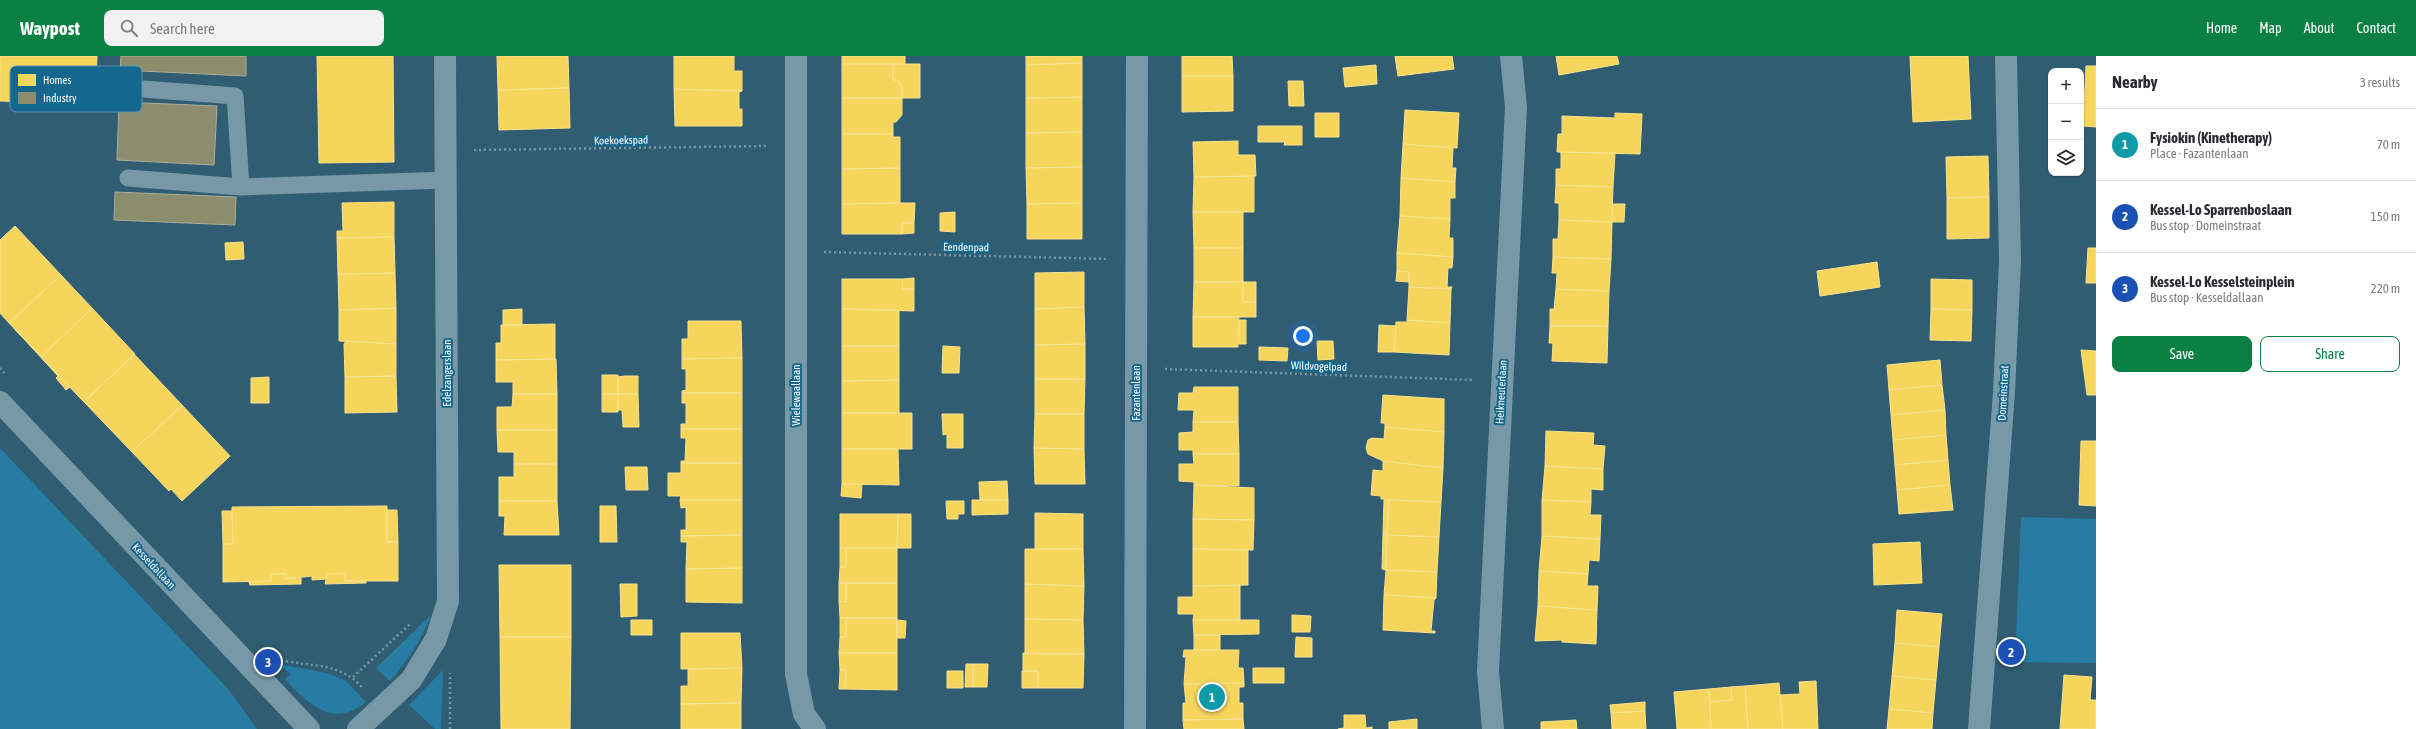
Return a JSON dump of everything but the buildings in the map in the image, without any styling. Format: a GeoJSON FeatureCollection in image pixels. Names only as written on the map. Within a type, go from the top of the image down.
{"type":"FeatureCollection","features":[{"type":"Feature","properties":{"kind":"street","name":"Edelzangerslaan"},"geometry":{"type":"LineString","coordinates":[[358,729],[411,680],[436,639],[448,601],[445,56]]}},
{"type":"Feature","properties":{"kind":"street","name":"Wielewaallaan"},"geometry":{"type":"LineString","coordinates":[[796,56],[796,674],[804,714],[816,729]]}},
{"type":"Feature","properties":{"kind":"street","name":"Fazantenlaan"},"geometry":{"type":"LineString","coordinates":[[1135,729],[1137,56]]}},
{"type":"Feature","properties":{"kind":"street","name":"Heikneuterlaan"},"geometry":{"type":"LineString","coordinates":[[1494,729],[1488,671],[1501,381],[1516,107],[1511,56]]}},
{"type":"Feature","properties":{"kind":"street","name":"Domeinstraat"},"geometry":{"type":"LineString","coordinates":[[1979,729],[2004,392],[2010,261],[2006,56]]}},
{"type":"Feature","properties":{"kind":"street","name":"Kesseldallaan"},"geometry":{"type":"LineString","coordinates":[[0,402],[309,729]]}},
{"type":"Feature","properties":{"kind":"lane"},"geometry":{"type":"LineString","coordinates":[[142,89],[235,96],[241,187]]}},
{"type":"Feature","properties":{"kind":"lane"},"geometry":{"type":"LineString","coordinates":[[128,178],[241,187],[446,180]]}},
{"type":"Feature","properties":{"kind":"path","name":"Koekoekspad"},"geometry":{"type":"LineString","coordinates":[[446,150],[796,146]]}},
{"type":"Feature","properties":{"kind":"path","name":"Eendenpad"},"geometry":{"type":"LineString","coordinates":[[796,251],[1137,259]]}},
{"type":"Feature","properties":{"kind":"path","name":"Wildvogelpad"},"geometry":{"type":"LineString","coordinates":[[1136,368],[1501,381]]}},
{"type":"Feature","properties":{"kind":"path"},"geometry":{"type":"LineString","coordinates":[[353,677],[431,605],[448,601]]}},
{"type":"Feature","properties":{"kind":"shaded area"},"geometry":{"type":"Polygon","coordinates":[[[0,448],[229,690],[257,729],[0,729],[0,448]]]}},
{"type":"Feature","properties":{"kind":"shaded area"},"geometry":{"type":"Polygon","coordinates":[[[2021,517],[2096,519],[2096,663],[2015,662],[2021,517]]]}},
{"type":"Feature","properties":{"kind":"shaded area"},"geometry":{"type":"Polygon","coordinates":[[[431,615],[414,650],[390,681],[376,668],[431,615]]]}},
{"type":"Feature","properties":{"kind":"shaded area"},"geometry":{"type":"Polygon","coordinates":[[[278,664],[327,673],[346,681],[366,702],[354,710],[343,713],[332,713],[322,710],[303,697],[285,679],[291,674],[278,664]]]}},
{"type":"Feature","properties":{"kind":"shaded area"},"geometry":{"type":"Polygon","coordinates":[[[443,670],[441,729],[435,729],[409,705],[443,670]]]}},
{"type":"Feature","properties":{"kind":"place","name":"Kessel-Lo Sparrenboslaan"},"geometry":{"type":"Point","coordinates":[2011,652]}},
{"type":"Feature","properties":{"kind":"place","name":"Kessel-Lo Kesselsteinplein"},"geometry":{"type":"Point","coordinates":[268,662]}},
{"type":"Feature","properties":{"kind":"place","name":"Fysiokin (Kinetherapy)"},"geometry":{"type":"Point","coordinates":[1212,697]}}]}
